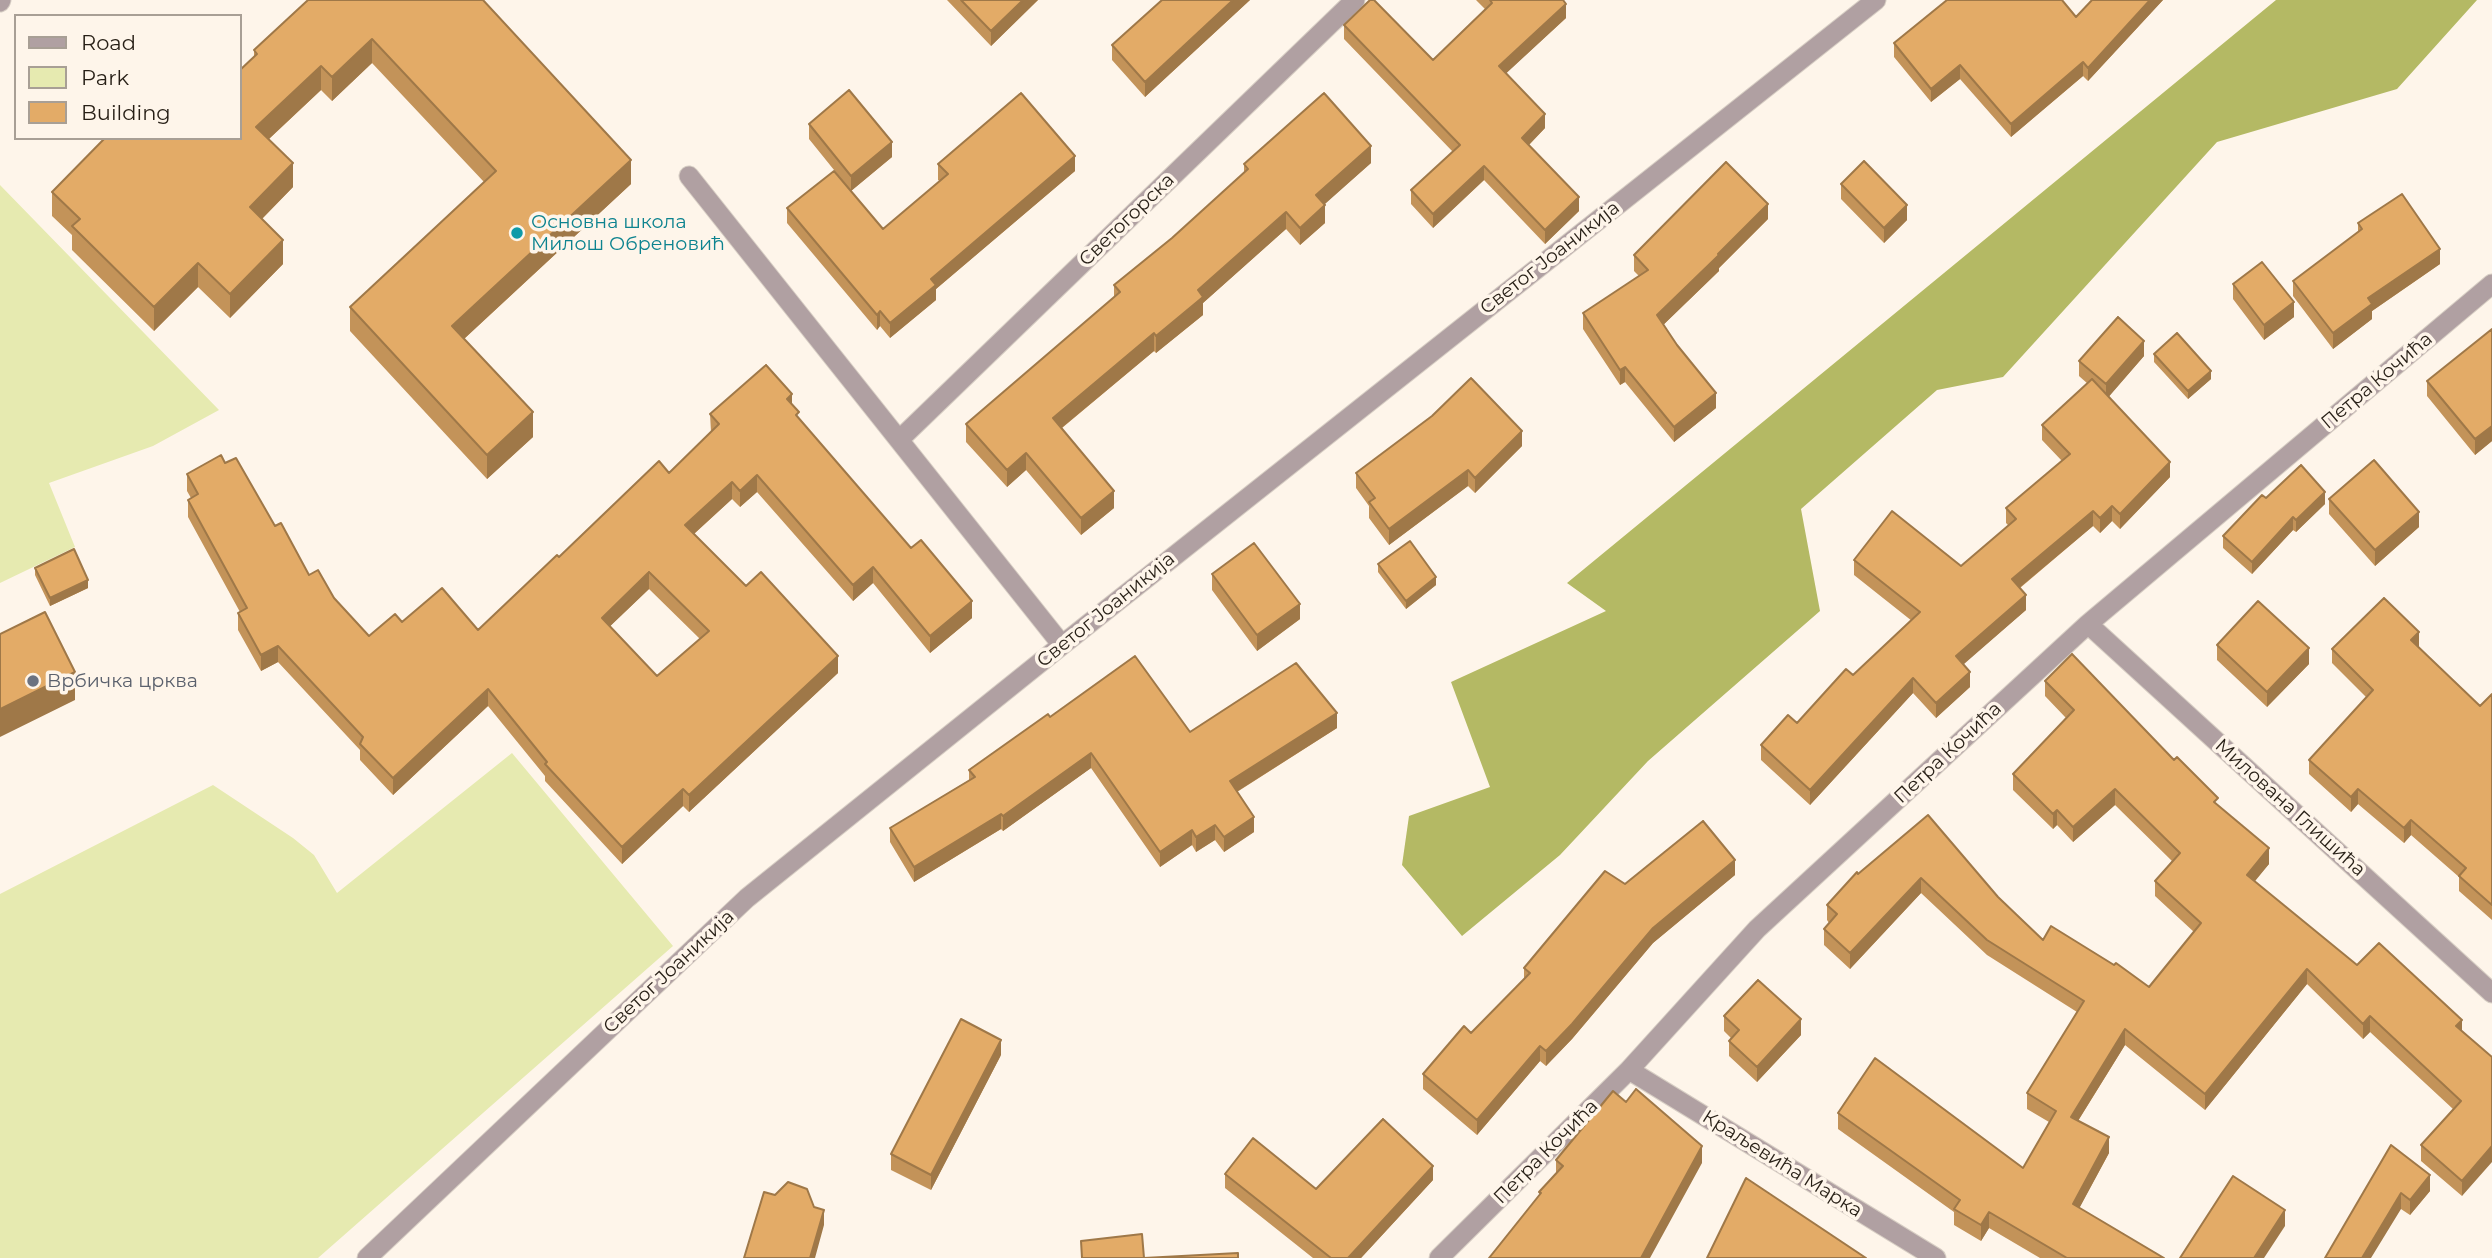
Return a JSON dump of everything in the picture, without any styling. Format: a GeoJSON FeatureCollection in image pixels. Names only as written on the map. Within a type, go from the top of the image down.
{"type":"FeatureCollection","features":[{"type":"Feature","properties":{"kind":"street","name":"Светогорска"},"geometry":{"type":"LineString","coordinates":[[899,440],[1354,0]]}},
{"type":"Feature","properties":{"kind":"street","name":"Светог Јоаникија"},"geometry":{"type":"LineString","coordinates":[[368,1258],[747,898],[1876,0]]}},
{"type":"Feature","properties":{"kind":"street"},"geometry":{"type":"LineString","coordinates":[[689,176],[1062,645]]}},
{"type":"Feature","properties":{"kind":"street","name":"Петра Кочића"},"geometry":{"type":"LineString","coordinates":[[1439,1258],[1629,1070],[1756,929],[2088,624],[2492,284]]}},
{"type":"Feature","properties":{"kind":"street","name":"Милована Глишића"},"geometry":{"type":"LineString","coordinates":[[2088,624],[2492,993]]}},
{"type":"Feature","properties":{"kind":"street","name":"Краљевића Марка"},"geometry":{"type":"LineString","coordinates":[[1629,1070],[1936,1258]]}},
{"type":"Feature","properties":{"kind":"green space"},"geometry":{"type":"Polygon","coordinates":[[[2276,0],[2477,0],[2397,89],[2217,142],[2003,377],[1937,390],[1801,509],[1820,611],[1648,761],[1560,855],[1462,936],[1402,865],[1409,816],[1490,787],[1451,682],[1606,611],[1567,583],[2276,0]]]}},
{"type":"Feature","properties":{"kind":"green space"},"geometry":{"type":"Polygon","coordinates":[[[0,185],[219,410],[153,446],[49,483],[75,547],[0,583],[0,185]]]}},
{"type":"Feature","properties":{"kind":"green space"},"geometry":{"type":"Polygon","coordinates":[[[512,753],[673,946],[318,1258],[0,1258],[0,894],[213,785],[314,855],[337,893],[512,753]]]}},
{"type":"Feature","properties":{"kind":"building"},"geometry":{"type":"Polygon","coordinates":[[[308,0],[483,0],[631,160],[452,326],[533,412],[487,455],[350,307],[496,171],[372,39],[332,77],[321,66],[256,127],[293,163],[250,207],[283,240],[230,294],[198,263],[154,307],[72,226],[80,219],[52,192],[103,140],[242,140],[242,68],[257,54],[254,50],[308,0]]]}},
{"type":"Feature","properties":{"kind":"building"},"geometry":{"type":"Polygon","coordinates":[[[961,0],[1023,0],[991,31],[961,0]]]}},
{"type":"Feature","properties":{"kind":"building"},"geometry":{"type":"Polygon","coordinates":[[[1162,0],[1233,0],[1145,82],[1112,45],[1162,0]]]}},
{"type":"Feature","properties":{"kind":"building"},"geometry":{"type":"Polygon","coordinates":[[[1370,0],[1374,0],[1433,60],[1492,3],[1490,0],[1563,0],[1566,4],[1499,66],[1545,114],[1522,138],[1579,197],[1545,230],[1484,166],[1433,214],[1411,190],[1460,145],[1344,25],[1370,0]]]}},
{"type":"Feature","properties":{"kind":"building"},"geometry":{"type":"Polygon","coordinates":[[[1947,0],[2062,0],[2076,17],[2092,0],[2150,0],[2088,68],[2083,62],[2011,124],[1960,65],[1931,89],[1894,43],[1947,0]]]}},
{"type":"Feature","properties":{"kind":"building"},"geometry":{"type":"Polygon","coordinates":[[[849,90],[892,142],[851,176],[809,124],[849,90]]]}},
{"type":"Feature","properties":{"kind":"building"},"geometry":{"type":"Polygon","coordinates":[[[1021,93],[1075,156],[931,279],[936,285],[890,323],[880,311],[877,315],[787,208],[834,171],[883,229],[948,174],[938,164],[1021,93]]]}},
{"type":"Feature","properties":{"kind":"building"},"geometry":{"type":"Polygon","coordinates":[[[1324,93],[1371,146],[1316,195],[1325,205],[1300,228],[1286,212],[1198,290],[1203,297],[1156,336],[1154,333],[1053,418],[1114,491],[1081,518],[1026,453],[1007,470],[966,424],[1120,292],[1114,285],[1172,238],[1248,169],[1244,164],[1324,93]]]}},
{"type":"Feature","properties":{"kind":"building"},"geometry":{"type":"Polygon","coordinates":[[[1864,161],[1907,205],[1884,228],[1841,184],[1864,161]]]}},
{"type":"Feature","properties":{"kind":"building"},"geometry":{"type":"Polygon","coordinates":[[[1726,162],[1768,204],[1657,315],[1677,345],[1716,393],[1674,427],[1625,367],[1620,370],[1583,313],[1648,270],[1634,255],[1726,162]]]}},
{"type":"Feature","properties":{"kind":"building"},"geometry":{"type":"Polygon","coordinates":[[[2402,194],[2440,249],[2368,298],[2372,304],[2333,333],[2293,281],[2362,229],[2358,223],[2402,194]]]}},
{"type":"Feature","properties":{"kind":"building"},"geometry":{"type":"Polygon","coordinates":[[[2262,262],[2294,302],[2264,325],[2233,284],[2262,262]]]}},
{"type":"Feature","properties":{"kind":"building"},"geometry":{"type":"Polygon","coordinates":[[[2118,317],[2144,341],[2106,384],[2079,361],[2118,317]]]}},
{"type":"Feature","properties":{"kind":"building"},"geometry":{"type":"Polygon","coordinates":[[[2492,329],[2492,426],[2475,439],[2427,381],[2492,329]]]}},
{"type":"Feature","properties":{"kind":"building"},"geometry":{"type":"Polygon","coordinates":[[[2177,333],[2211,371],[2188,391],[2154,354],[2177,333]]]}},
{"type":"Feature","properties":{"kind":"building"},"geometry":{"type":"Polygon","coordinates":[[[766,365],[792,394],[787,399],[799,412],[796,415],[911,548],[921,540],[972,601],[930,636],[873,567],[853,585],[757,475],[740,491],[732,482],[685,525],[746,586],[761,572],[838,656],[689,795],[683,789],[622,847],[545,764],[547,762],[488,689],[393,778],[360,744],[363,737],[278,646],[261,655],[238,613],[247,608],[188,500],[198,494],[187,474],[221,455],[225,463],[236,458],[275,526],[281,523],[309,575],[318,570],[334,598],[369,636],[395,614],[402,622],[442,588],[478,630],[659,461],[669,473],[719,424],[710,414],[766,365]],[[649,572],[602,618],[657,676],[709,631],[649,572]]]}},
{"type":"Feature","properties":{"kind":"building"},"geometry":{"type":"Polygon","coordinates":[[[1471,378],[1522,431],[1475,478],[1468,470],[1389,529],[1369,502],[1375,498],[1356,473],[1432,416],[1471,378]]]}},
{"type":"Feature","properties":{"kind":"building"},"geometry":{"type":"Polygon","coordinates":[[[2092,379],[2170,462],[2120,514],[2112,506],[2100,518],[2093,511],[2012,579],[2026,595],[1956,656],[1970,672],[1936,703],[1913,678],[1810,790],[1761,745],[1788,715],[1797,723],[1846,669],[1853,675],[1920,612],[1854,560],[1892,511],[1961,566],[2016,519],[2006,508],[2070,454],[2042,425],[2092,379]]]}},
{"type":"Feature","properties":{"kind":"building"},"geometry":{"type":"Polygon","coordinates":[[[2374,460],[2419,512],[2375,550],[2329,499],[2374,460]]]}},
{"type":"Feature","properties":{"kind":"building"},"geometry":{"type":"Polygon","coordinates":[[[2301,465],[2325,492],[2296,520],[2293,517],[2252,562],[2223,536],[2262,495],[2266,498],[2301,465]]]}},
{"type":"Feature","properties":{"kind":"building"},"geometry":{"type":"Polygon","coordinates":[[[1410,541],[1436,577],[1406,601],[1378,564],[1410,541]]]}},
{"type":"Feature","properties":{"kind":"building"},"geometry":{"type":"Polygon","coordinates":[[[1254,543],[1300,604],[1257,635],[1212,574],[1254,543]]]}},
{"type":"Feature","properties":{"kind":"building"},"geometry":{"type":"Polygon","coordinates":[[[74,549],[88,580],[50,598],[35,568],[74,549]]]}},
{"type":"Feature","properties":{"kind":"building"},"geometry":{"type":"Polygon","coordinates":[[[2384,598],[2419,632],[2411,640],[2480,706],[2492,694],[2492,905],[2459,876],[2466,868],[2411,820],[2404,828],[2358,789],[2351,797],[2309,760],[2373,690],[2332,649],[2384,598]]]}},
{"type":"Feature","properties":{"kind":"building"},"geometry":{"type":"Polygon","coordinates":[[[2258,601],[2309,648],[2267,692],[2217,645],[2258,601]]]}},
{"type":"Feature","properties":{"kind":"building"},"geometry":{"type":"Polygon","coordinates":[[[45,612],[75,672],[0,709],[0,634],[45,612]]]}},
{"type":"Feature","properties":{"kind":"building"},"geometry":{"type":"Polygon","coordinates":[[[2072,654],[2174,760],[2177,757],[2218,798],[2214,802],[2269,848],[2247,875],[2357,965],[2379,943],[2462,1020],[2456,1026],[2492,1057],[2492,1146],[2462,1181],[2421,1145],[2461,1101],[2370,1016],[2363,1024],[2307,969],[2205,1094],[2125,1029],[2071,1117],[2109,1137],[2073,1204],[2164,1258],[2067,1258],[1989,1212],[1981,1225],[1954,1209],[1960,1200],[1838,1113],[1875,1058],[2023,1168],[2056,1111],[2027,1093],[2084,1001],[1987,940],[1921,878],[1850,953],[1824,929],[1837,914],[1827,905],[1857,872],[1858,874],[1928,815],[1998,897],[2043,940],[2051,926],[2114,965],[2116,963],[2149,987],[2201,923],[2155,881],[2180,853],[2115,789],[2073,827],[2057,810],[2053,814],[2013,774],[2074,710],[2045,681],[2072,654]]]}},
{"type":"Feature","properties":{"kind":"building"},"geometry":{"type":"Polygon","coordinates":[[[1135,656],[1190,732],[1296,663],[1337,713],[1230,781],[1254,817],[1224,837],[1215,825],[1196,837],[1192,830],[1160,852],[1091,753],[1003,816],[1001,814],[914,867],[890,828],[975,777],[969,770],[1048,714],[1050,717],[1135,656]]]}},
{"type":"Feature","properties":{"kind":"building"},"geometry":{"type":"Polygon","coordinates":[[[1703,821],[1735,860],[1653,928],[1572,1024],[1546,1051],[1540,1046],[1477,1120],[1423,1074],[1464,1026],[1471,1033],[1530,973],[1524,968],[1605,871],[1625,884],[1703,821]]]}},
{"type":"Feature","properties":{"kind":"building"},"geometry":{"type":"Polygon","coordinates":[[[1758,980],[1801,1019],[1757,1067],[1729,1041],[1739,1030],[1724,1016],[1758,980]]]}},
{"type":"Feature","properties":{"kind":"building"},"geometry":{"type":"Polygon","coordinates":[[[961,1019],[1001,1040],[931,1175],[891,1154],[961,1019]]]}},
{"type":"Feature","properties":{"kind":"building"},"geometry":{"type":"Polygon","coordinates":[[[1636,1089],[1702,1146],[1641,1258],[1489,1258],[1541,1193],[1539,1192],[1563,1166],[1556,1160],[1613,1091],[1626,1102],[1636,1089]]]}},
{"type":"Feature","properties":{"kind":"building"},"geometry":{"type":"Polygon","coordinates":[[[1383,1119],[1433,1166],[1348,1258],[1331,1258],[1225,1174],[1253,1138],[1316,1189],[1383,1119]]]}},
{"type":"Feature","properties":{"kind":"building"},"geometry":{"type":"Polygon","coordinates":[[[2391,1145],[2430,1175],[2410,1200],[2401,1193],[2362,1258],[2325,1258],[2391,1145]]]}},
{"type":"Feature","properties":{"kind":"building"},"geometry":{"type":"Polygon","coordinates":[[[2233,1176],[2285,1210],[2254,1258],[2180,1258],[2233,1176]]]}},
{"type":"Feature","properties":{"kind":"building"},"geometry":{"type":"Polygon","coordinates":[[[1746,1178],[1866,1258],[1707,1258],[1746,1178]]]}},
{"type":"Feature","properties":{"kind":"building"},"geometry":{"type":"Polygon","coordinates":[[[788,1182],[807,1189],[814,1207],[824,1210],[810,1258],[744,1258],[764,1192],[775,1195],[788,1182]]]}},
{"type":"Feature","properties":{"kind":"building"},"geometry":{"type":"Polygon","coordinates":[[[1142,1234],[1144,1258],[1082,1258],[1081,1241],[1142,1234]]]}},
{"type":"Feature","properties":{"kind":"building"},"geometry":{"type":"Polygon","coordinates":[[[1238,1253],[1238,1258],[1144,1258],[1238,1253]]]}},
{"type":"Feature","properties":{"kind":"place","name":"Основна школа Милош Обреновић"},"geometry":{"type":"Point","coordinates":[517,233]}},
{"type":"Feature","properties":{"kind":"place","name":"Врбичка црква"},"geometry":{"type":"Point","coordinates":[33,681]}}]}
